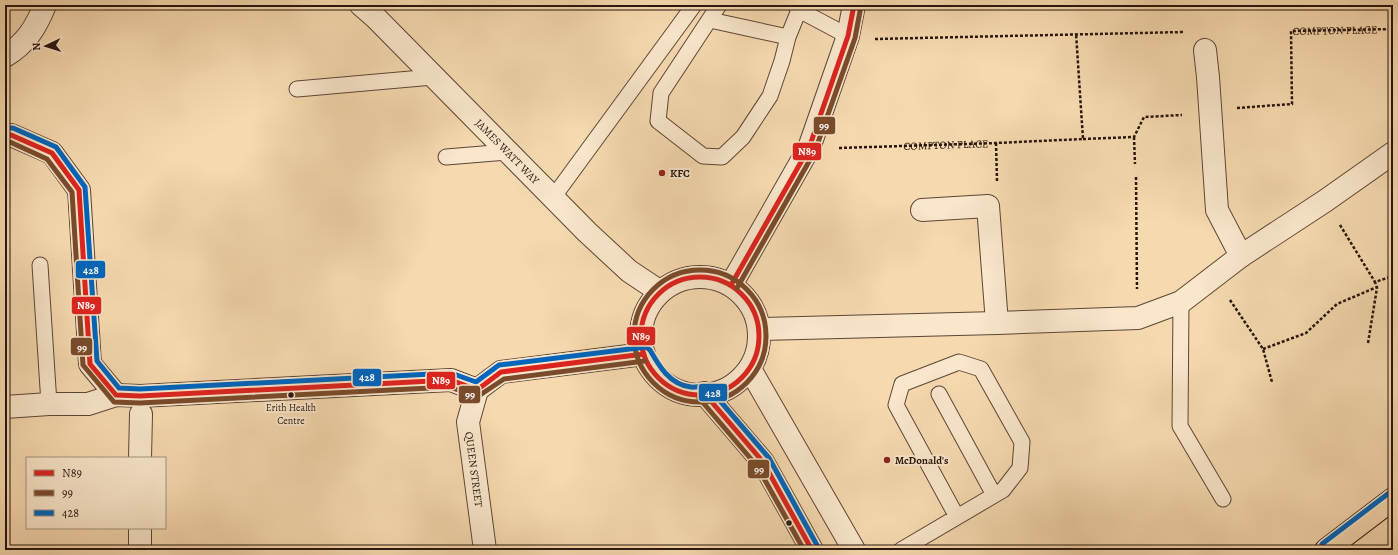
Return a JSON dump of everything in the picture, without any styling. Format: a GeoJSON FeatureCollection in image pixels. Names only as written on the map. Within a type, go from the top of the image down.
{"type":"FeatureCollection","features":[{"type":"Feature","properties":{"kind":"main road"},"geometry":{"type":"LineString","coordinates":[[1326,550],[1393,499]]}},
{"type":"Feature","properties":{"kind":"street"},"geometry":{"type":"LineString","coordinates":[[5,56],[20,47],[36,28],[45,5]]}},
{"type":"Feature","properties":{"kind":"street","name":"JAMES WATT WAY"},"geometry":{"type":"LineString","coordinates":[[361,5],[552,199],[629,271],[658,291]]}},
{"type":"Feature","properties":{"kind":"street"},"geometry":{"type":"LineString","coordinates":[[731,285],[809,148],[848,36],[854,5]]}},
{"type":"Feature","properties":{"kind":"street"},"geometry":{"type":"LineString","coordinates":[[1205,50],[1217,210],[1242,256]]}},
{"type":"Feature","properties":{"kind":"street"},"geometry":{"type":"LineString","coordinates":[[5,135],[11,135],[52,153],[79,190],[90,364],[116,395]]}},
{"type":"Feature","properties":{"kind":"street"},"geometry":{"type":"LineString","coordinates":[[759,329],[1138,318],[1181,302],[1242,256],[1325,201],[1393,153]]}},
{"type":"Feature","properties":{"kind":"street"},"geometry":{"type":"LineString","coordinates":[[922,210],[988,206],[997,323]]}},
{"type":"Feature","properties":{"kind":"street"},"geometry":{"type":"LineString","coordinates":[[687,279],[717,279],[742,291],[754,308],[759,329],[758,350],[750,369],[736,383],[720,391],[687,395],[671,387],[655,374],[644,354],[640,334],[646,308],[658,291],[687,279]]}},
{"type":"Feature","properties":{"kind":"street"},"geometry":{"type":"LineString","coordinates":[[5,407],[49,404],[88,404],[116,395],[140,396],[451,380],[477,390],[500,372],[644,354]]}},
{"type":"Feature","properties":{"kind":"street"},"geometry":{"type":"LineString","coordinates":[[750,369],[854,550]]}},
{"type":"Feature","properties":{"kind":"street","name":"QUEEN STREET"},"geometry":{"type":"LineString","coordinates":[[477,390],[468,422],[484,550]]}},
{"type":"Feature","properties":{"kind":"street"},"geometry":{"type":"LineString","coordinates":[[704,393],[763,462],[812,550]]}},
{"type":"Feature","properties":{"kind":"street"},"geometry":{"type":"LineString","coordinates":[[140,457],[141,414]]}},
{"type":"Feature","properties":{"kind":"street"},"geometry":{"type":"LineString","coordinates":[[140,529],[140,550]]}},
{"type":"Feature","properties":{"kind":"lane"},"geometry":{"type":"LineString","coordinates":[[552,199],[694,5]]}},
{"type":"Feature","properties":{"kind":"lane"},"geometry":{"type":"LineString","coordinates":[[719,5],[661,94],[658,121],[703,156],[722,157],[743,137],[770,96],[782,61],[797,7],[848,36]]}},
{"type":"Feature","properties":{"kind":"lane"},"geometry":{"type":"LineString","coordinates":[[710,20],[788,37]]}},
{"type":"Feature","properties":{"kind":"lane"},"geometry":{"type":"LineString","coordinates":[[297,89],[433,77]]}},
{"type":"Feature","properties":{"kind":"lane"},"geometry":{"type":"LineString","coordinates":[[446,157],[507,152]]}},
{"type":"Feature","properties":{"kind":"lane"},"geometry":{"type":"LineString","coordinates":[[40,265],[49,404]]}},
{"type":"Feature","properties":{"kind":"lane"},"geometry":{"type":"LineString","coordinates":[[1181,302],[1180,426],[1223,499]]}},
{"type":"Feature","properties":{"kind":"lane"},"geometry":{"type":"LineString","coordinates":[[901,550],[1003,490],[1020,468],[1022,442],[981,369],[959,362],[902,384],[896,405],[957,517]]}},
{"type":"Feature","properties":{"kind":"lane"},"geometry":{"type":"LineString","coordinates":[[939,394],[994,495]]}},
{"type":"Feature","properties":{"kind":"path","name":"COMPTON PLACE"},"geometry":{"type":"LineString","coordinates":[[1135,164],[1134,138],[1144,117],[1229,113],[1229,109],[1292,104],[1291,31],[1393,29]]}},
{"type":"Feature","properties":{"kind":"path"},"geometry":{"type":"LineString","coordinates":[[848,36],[880,40],[1076,33],[1204,32],[1205,50]]}},
{"type":"Feature","properties":{"kind":"path"},"geometry":{"type":"LineString","coordinates":[[1076,33],[1082,139]]}},
{"type":"Feature","properties":{"kind":"path","name":"COMPTON PLACE"},"geometry":{"type":"LineString","coordinates":[[809,148],[996,144],[1082,139],[1134,138]]}},
{"type":"Feature","properties":{"kind":"path"},"geometry":{"type":"LineString","coordinates":[[1136,177],[1138,318]]}},
{"type":"Feature","properties":{"kind":"path"},"geometry":{"type":"LineString","coordinates":[[1325,201],[1377,287],[1368,343]]}},
{"type":"Feature","properties":{"kind":"path"},"geometry":{"type":"LineString","coordinates":[[1214,276],[1263,349],[1272,382]]}},
{"type":"Feature","properties":{"kind":"path"},"geometry":{"type":"LineString","coordinates":[[1375,282],[1393,276]]}},
{"type":"Feature","properties":{"kind":"path"},"geometry":{"type":"LineString","coordinates":[[1263,349],[1306,333],[1337,304],[1377,287]]}},
{"type":"Feature","properties":{"kind":"transit line","name":"N89"},"geometry":{"type":"LineString","coordinates":[[731,285],[809,148],[848,36],[854,5]]}},
{"type":"Feature","properties":{"kind":"transit line","name":"99"},"geometry":{"type":"LineString","coordinates":[[737,288],[815,151],[855,38],[861,6]]}},
{"type":"Feature","properties":{"kind":"transit line","name":"428"},"geometry":{"type":"LineString","coordinates":[[5,128],[13,128],[56,147],[85,187],[97,361],[119,388],[140,389],[451,373],[476,382],[499,365],[646,347],[650,350],[666,374],[677,383],[691,387],[705,386],[709,388],[769,458],[818,547]]}},
{"type":"Feature","properties":{"kind":"transit line","name":"N89"},"geometry":{"type":"LineString","coordinates":[[5,135],[11,135],[52,153],[79,190],[90,364],[116,395],[140,396],[451,380],[477,390],[501,372],[644,354]]}},
{"type":"Feature","properties":{"kind":"transit line","name":"99"},"geometry":{"type":"LineString","coordinates":[[5,142],[10,142],[47,159],[72,192],[83,365],[114,402],[140,403],[450,387],[477,397],[504,379],[645,361]]}},
{"type":"Feature","properties":{"kind":"transit line","name":"99"},"geometry":{"type":"LineString","coordinates":[[706,270],[725,275],[737,281],[747,289],[755,299],[761,311],[765,323],[766,336],[765,349],[761,361],[755,373],[747,383],[737,391],[725,397],[713,401],[694,402],[675,397],[663,391],[653,383],[645,373],[639,361],[635,349],[634,330],[639,311],[645,299],[653,289],[663,281],[675,275],[687,271],[706,270]]}},
{"type":"Feature","properties":{"kind":"transit line","name":"N89"},"geometry":{"type":"LineString","coordinates":[[700,277],[711,278],[723,282],[742,294],[754,313],[758,325],[759,336],[758,347],[754,359],[742,378],[723,390],[711,394],[700,395],[689,394],[677,390],[658,378],[646,359],[642,347],[641,336],[642,325],[646,313],[658,294],[677,282],[689,278],[700,277]]}},
{"type":"Feature","properties":{"kind":"transit line","name":"N89"},"geometry":{"type":"LineString","coordinates":[[704,393],[763,462],[812,550]]}},
{"type":"Feature","properties":{"kind":"transit line","name":"99"},"geometry":{"type":"LineString","coordinates":[[699,398],[757,466],[804,550]]}},
{"type":"Feature","properties":{"kind":"transit line","name":"428"},"geometry":{"type":"LineString","coordinates":[[1322,544],[1389,493]]}},
{"type":"Feature","properties":{"kind":"place","name":"KFC"},"geometry":{"type":"Point","coordinates":[662,173]}},
{"type":"Feature","properties":{"kind":"place","name":"Erith Health Centre"},"geometry":{"type":"Point","coordinates":[291,395]}},
{"type":"Feature","properties":{"kind":"place","name":"McDonald's"},"geometry":{"type":"Point","coordinates":[887,460]}}]}
